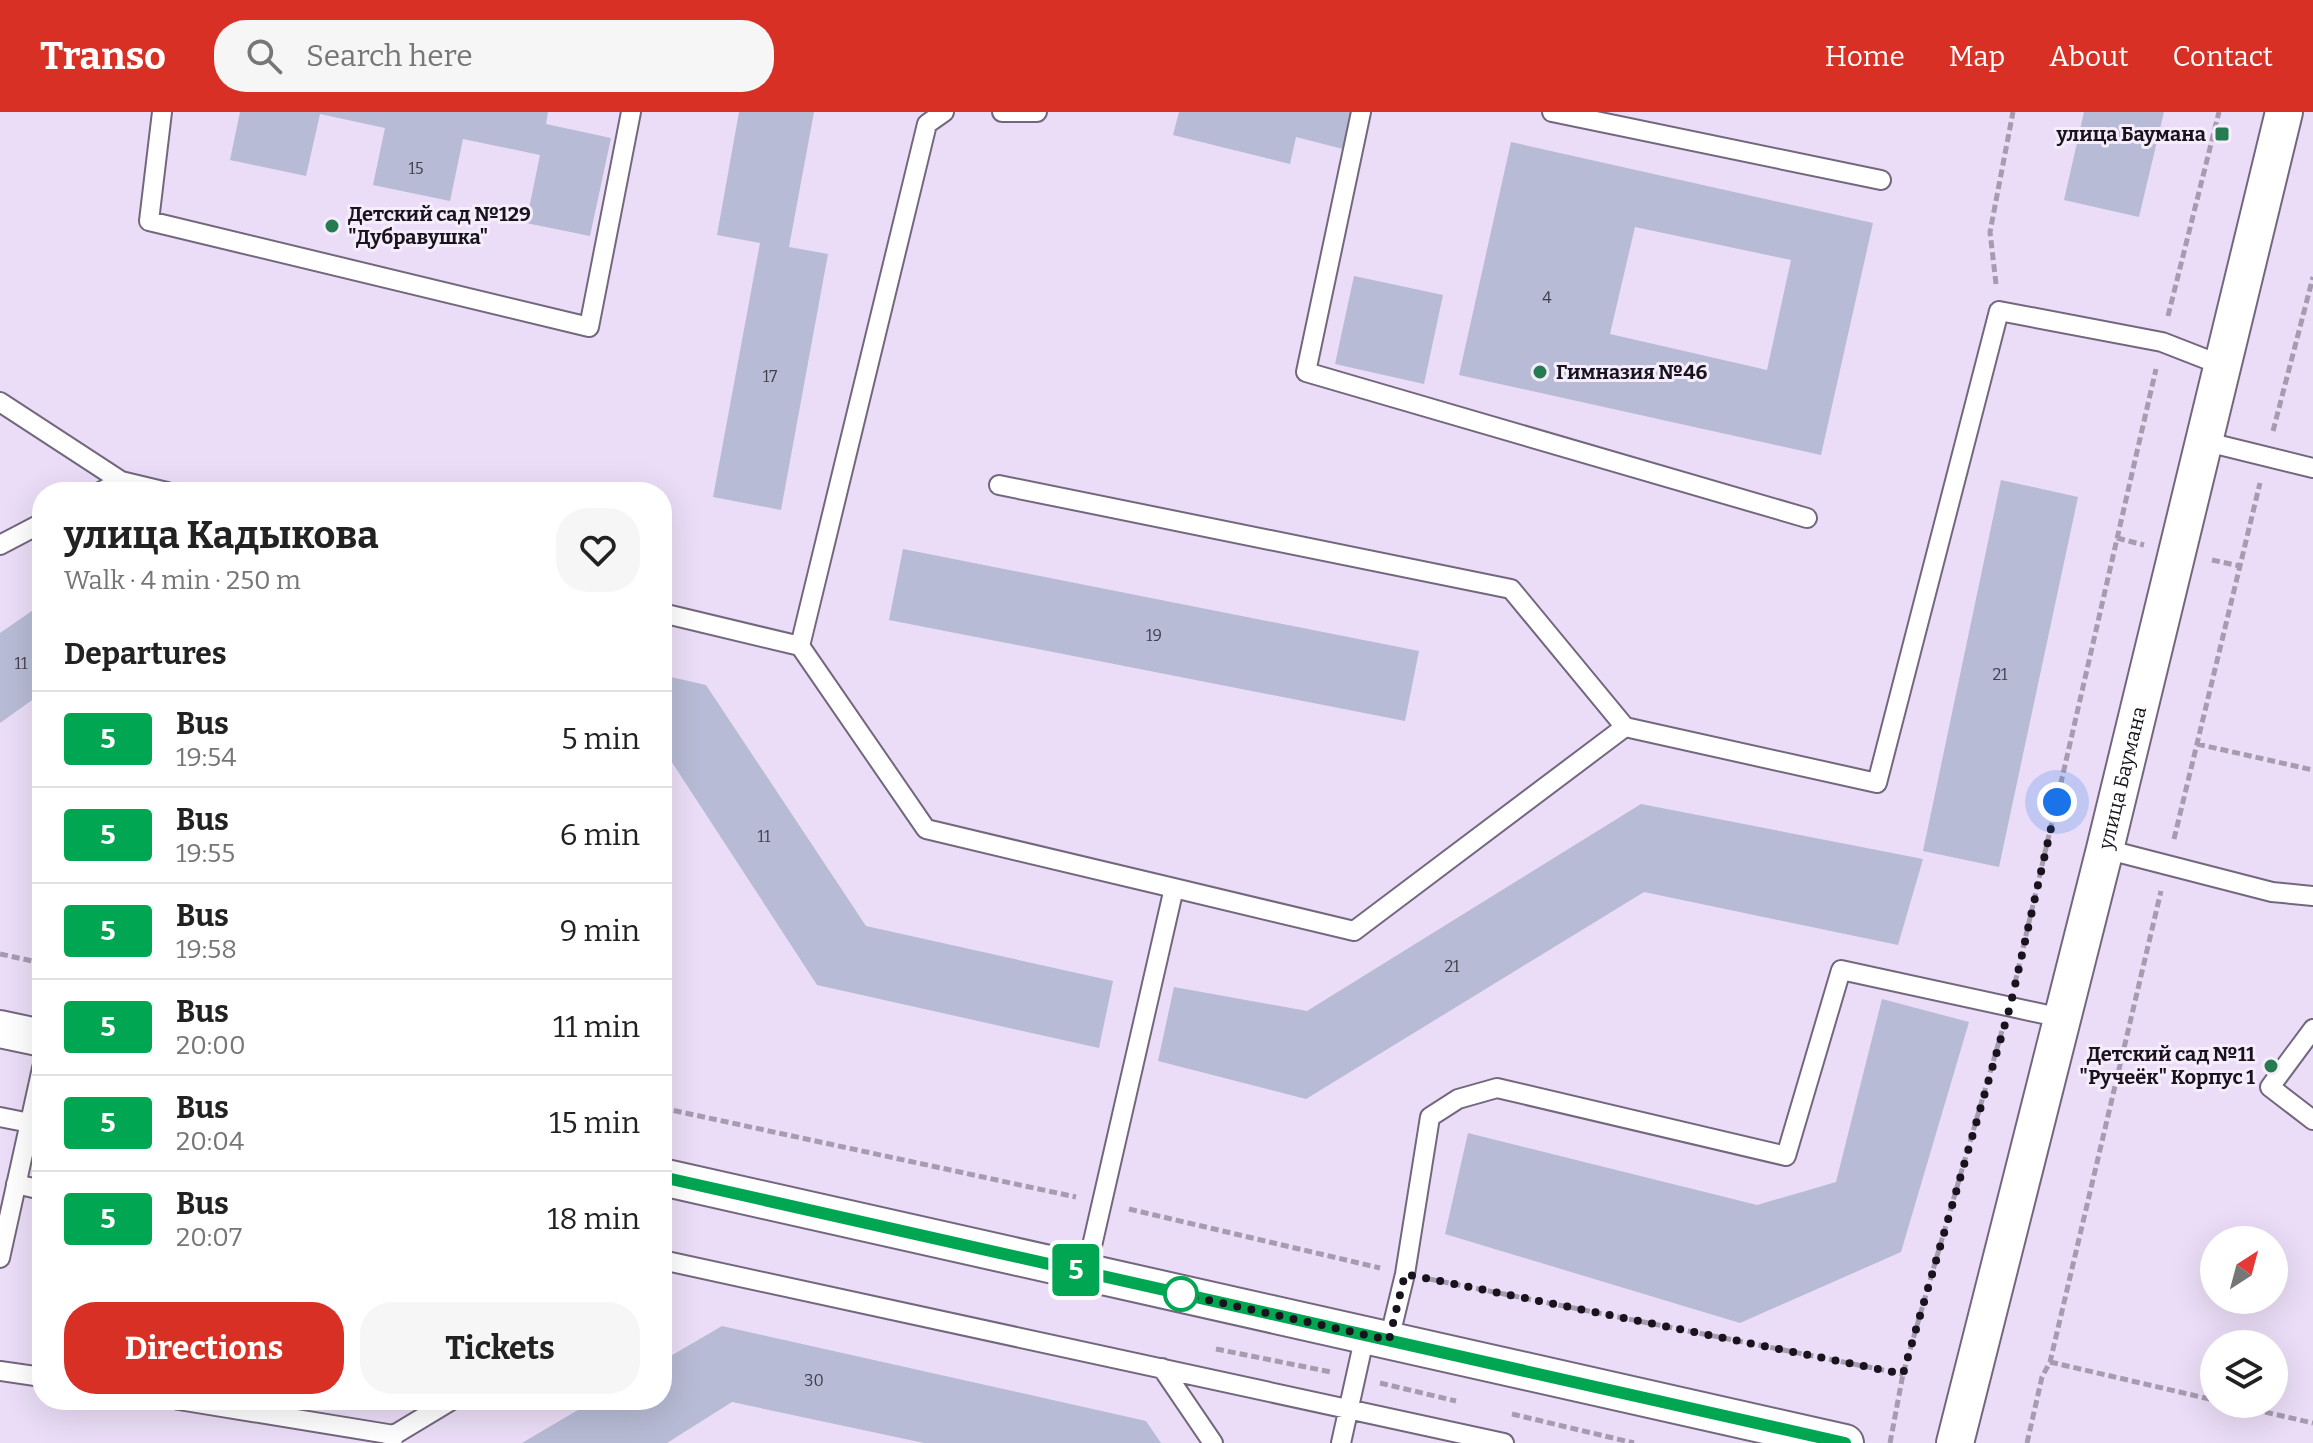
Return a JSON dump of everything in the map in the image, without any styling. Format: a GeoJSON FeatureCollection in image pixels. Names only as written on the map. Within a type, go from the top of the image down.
{"type":"FeatureCollection","features":[{"type":"Feature","properties":{"kind":"street","name":"улица Баумана"},"geometry":{"type":"LineString","coordinates":[[1955,1443],[2105,849],[2284,112]]}},
{"type":"Feature","properties":{"kind":"street"},"geometry":{"type":"LineString","coordinates":[[0,1029],[32,1036]]}},
{"type":"Feature","properties":{"kind":"street"},"geometry":{"type":"LineString","coordinates":[[672,1179],[1845,1443]]}},
{"type":"Feature","properties":{"kind":"lane"},"geometry":{"type":"LineString","coordinates":[[162,112],[149,221],[589,327],[631,112]]}},
{"type":"Feature","properties":{"kind":"lane"},"geometry":{"type":"LineString","coordinates":[[800,646],[927,124],[944,112]]}},
{"type":"Feature","properties":{"kind":"lane"},"geometry":{"type":"LineString","coordinates":[[1002,112],[1037,112]]}},
{"type":"Feature","properties":{"kind":"lane"},"geometry":{"type":"LineString","coordinates":[[1361,112],[1306,372],[1807,518]]}},
{"type":"Feature","properties":{"kind":"lane"},"geometry":{"type":"LineString","coordinates":[[1552,112],[1881,180]]}},
{"type":"Feature","properties":{"kind":"lane"},"geometry":{"type":"LineString","coordinates":[[999,485],[1511,589],[1625,727],[1877,783],[1999,311],[2162,342],[2221,365]]}},
{"type":"Feature","properties":{"kind":"lane"},"geometry":{"type":"LineString","coordinates":[[0,402],[125,482]]}},
{"type":"Feature","properties":{"kind":"lane"},"geometry":{"type":"LineString","coordinates":[[2203,441],[2313,468]]}},
{"type":"Feature","properties":{"kind":"lane"},"geometry":{"type":"LineString","coordinates":[[0,545],[32,528]]}},
{"type":"Feature","properties":{"kind":"lane"},"geometry":{"type":"LineString","coordinates":[[672,615],[800,646],[926,829],[1354,931],[1625,727]]}},
{"type":"Feature","properties":{"kind":"lane"},"geometry":{"type":"LineString","coordinates":[[2105,849],[2272,892],[2313,896]]}},
{"type":"Feature","properties":{"kind":"lane"},"geometry":{"type":"LineString","coordinates":[[1086,1272],[1174,888]]}},
{"type":"Feature","properties":{"kind":"lane"},"geometry":{"type":"LineString","coordinates":[[1341,1443],[1348,1409],[1405,1274],[1430,1117],[1458,1099],[1497,1088],[1786,1156],[1841,970],[2062,1018]]}},
{"type":"Feature","properties":{"kind":"lane"},"geometry":{"type":"LineString","coordinates":[[2313,1029],[2270,1087],[2313,1120]]}},
{"type":"Feature","properties":{"kind":"lane"},"geometry":{"type":"LineString","coordinates":[[0,1258],[32,1114]]}},
{"type":"Feature","properties":{"kind":"lane"},"geometry":{"type":"LineString","coordinates":[[0,1117],[30,1123]]}},
{"type":"Feature","properties":{"kind":"lane"},"geometry":{"type":"LineString","coordinates":[[16,1184],[32,1188]]}},
{"type":"Feature","properties":{"kind":"lane"},"geometry":{"type":"LineString","coordinates":[[672,1266],[1504,1443]]}},
{"type":"Feature","properties":{"kind":"lane"},"geometry":{"type":"LineString","coordinates":[[1162,1368],[1213,1443]]}},
{"type":"Feature","properties":{"kind":"lane"},"geometry":{"type":"LineString","coordinates":[[0,1371],[32,1376]]}},
{"type":"Feature","properties":{"kind":"lane"},"geometry":{"type":"LineString","coordinates":[[234,1410],[393,1439],[437,1410]]}},
{"type":"Feature","properties":{"kind":"path"},"geometry":{"type":"LineString","coordinates":[[1999,311],[1990,232],[2013,112]]}},
{"type":"Feature","properties":{"kind":"path"},"geometry":{"type":"LineString","coordinates":[[1890,1443],[1903,1374],[2010,1007],[2162,342],[2219,112]]}},
{"type":"Feature","properties":{"kind":"path"},"geometry":{"type":"LineString","coordinates":[[2197,744],[2313,770]]}},
{"type":"Feature","properties":{"kind":"path"},"geometry":{"type":"LineString","coordinates":[[0,954],[32,961]]}},
{"type":"Feature","properties":{"kind":"path"},"geometry":{"type":"LineString","coordinates":[[672,1110],[1102,1203],[1405,1274],[1903,1374]]}},
{"type":"Feature","properties":{"kind":"path"},"geometry":{"type":"LineString","coordinates":[[2050,1362],[2200,1397]]}},
{"type":"Feature","properties":{"kind":"path"},"geometry":{"type":"LineString","coordinates":[[2288,1417],[2313,1423]]}},
{"type":"Feature","properties":{"kind":"building"},"geometry":{"type":"Polygon","coordinates":[[[240,112],[548,112],[546,124],[611,138],[590,236],[526,223],[540,155],[463,139],[450,201],[373,185],[385,128],[320,114],[306,176],[230,160],[240,112]]]}},
{"type":"Feature","properties":{"kind":"building"},"geometry":{"type":"Polygon","coordinates":[[[739,112],[814,112],[789,247],[828,254],[781,510],[713,497],[760,243],[717,235],[739,112]]]}},
{"type":"Feature","properties":{"kind":"building"},"geometry":{"type":"Polygon","coordinates":[[[1179,112],[1357,112],[1347,150],[1296,137],[1290,164],[1173,135],[1179,112]]]}},
{"type":"Feature","properties":{"kind":"building"},"geometry":{"type":"Polygon","coordinates":[[[2084,112],[2164,112],[2139,217],[2064,200],[2084,112]]]}},
{"type":"Feature","properties":{"kind":"building"},"geometry":{"type":"Polygon","coordinates":[[[1511,142],[1873,223],[1821,455],[1459,375],[1511,142]],[[1635,227],[1610,334],[1767,370],[1791,260],[1635,227]]]}},
{"type":"Feature","properties":{"kind":"building"},"geometry":{"type":"Polygon","coordinates":[[[1354,276],[1443,295],[1424,384],[1335,364],[1354,276]]]}},
{"type":"Feature","properties":{"kind":"building"},"geometry":{"type":"Polygon","coordinates":[[[2001,480],[2078,497],[1999,867],[1923,851],[2001,480]]]}},
{"type":"Feature","properties":{"kind":"building"},"geometry":{"type":"Polygon","coordinates":[[[903,549],[1419,651],[1405,721],[889,620],[903,549]]]}},
{"type":"Feature","properties":{"kind":"building"},"geometry":{"type":"Polygon","coordinates":[[[32,611],[32,700],[0,723],[0,633],[32,611]]]}},
{"type":"Feature","properties":{"kind":"building"},"geometry":{"type":"Polygon","coordinates":[[[672,677],[706,685],[866,926],[1113,981],[1099,1048],[817,985],[672,762],[672,677]]]}},
{"type":"Feature","properties":{"kind":"building"},"geometry":{"type":"Polygon","coordinates":[[[1641,804],[1923,859],[1898,945],[1644,892],[1306,1099],[1158,1061],[1174,987],[1307,1011],[1641,804]]]}},
{"type":"Feature","properties":{"kind":"building"},"geometry":{"type":"Polygon","coordinates":[[[1882,999],[1969,1022],[1901,1252],[1740,1323],[1445,1234],[1468,1133],[1757,1205],[1836,1182],[1882,999]]]}},
{"type":"Feature","properties":{"kind":"building"},"geometry":{"type":"Polygon","coordinates":[[[722,1326],[1146,1421],[1161,1443],[924,1443],[732,1402],[667,1443],[522,1443],[578,1410],[672,1410],[672,1355],[722,1326]]]}},
{"type":"Feature","properties":{"kind":"bus line","name":"5"},"geometry":{"type":"LineString","coordinates":[[672,1179],[1845,1443]]}},
{"type":"Feature","properties":{"kind":"place","name":"улица Баумана"},"geometry":{"type":"Point","coordinates":[2222,134]}},
{"type":"Feature","properties":{"kind":"place","name":"Детский сад №129 \"Дубравушка\""},"geometry":{"type":"Point","coordinates":[332,226]}},
{"type":"Feature","properties":{"kind":"place","name":"Гимназия №46"},"geometry":{"type":"Point","coordinates":[1540,372]}},
{"type":"Feature","properties":{"kind":"place","name":"Детский сад №11 \"Ручеёк\" Корпус 1"},"geometry":{"type":"Point","coordinates":[2271,1066]}},
{"type":"Feature","properties":{"kind":"route"},"geometry":{"type":"LineString","coordinates":[[1181,1294],[1389,1340],[1405,1274],[1903,1374],[2010,1007],[2057,802]]}}]}
